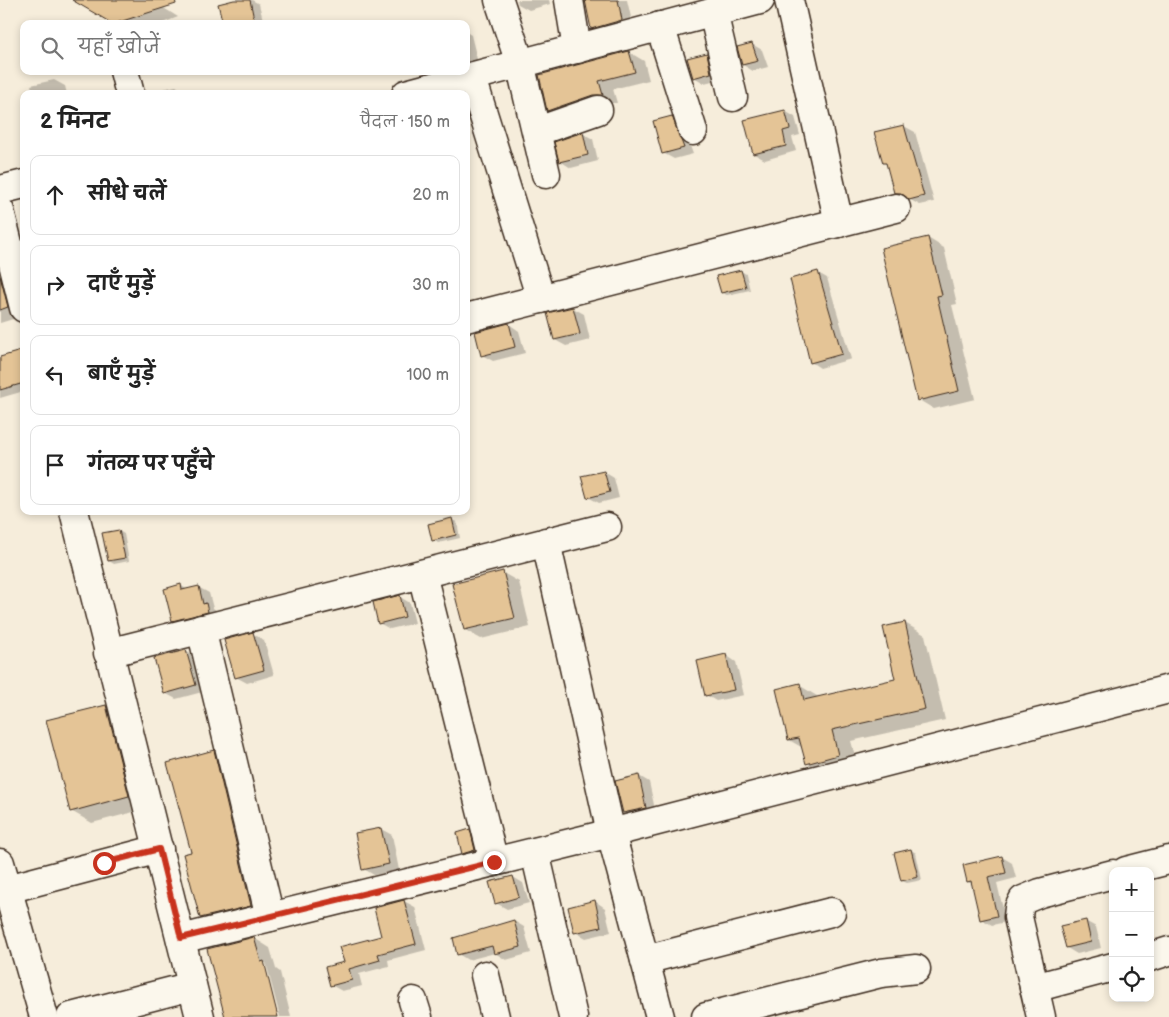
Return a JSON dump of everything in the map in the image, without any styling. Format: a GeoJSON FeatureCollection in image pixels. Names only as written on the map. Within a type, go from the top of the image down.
{"type":"FeatureCollection","features":[{"type":"Feature","properties":{"kind":"street"},"geometry":{"type":"LineString","coordinates":[[499,0],[520,63],[538,131],[546,174]]}},
{"type":"Feature","properties":{"kind":"street"},"geometry":{"type":"LineString","coordinates":[[569,0],[577,49]]}},
{"type":"Feature","properties":{"kind":"street"},"geometry":{"type":"LineString","coordinates":[[422,90],[760,0]]}},
{"type":"Feature","properties":{"kind":"street"},"geometry":{"type":"LineString","coordinates":[[789,0],[839,223]]}},
{"type":"Feature","properties":{"kind":"street"},"geometry":{"type":"LineString","coordinates":[[713,12],[733,97]]}},
{"type":"Feature","properties":{"kind":"street"},"geometry":{"type":"LineString","coordinates":[[660,26],[692,131]]}},
{"type":"Feature","properties":{"kind":"street"},"geometry":{"type":"LineString","coordinates":[[125,75],[129,90]]}},
{"type":"Feature","properties":{"kind":"street"},"geometry":{"type":"LineString","coordinates":[[472,78],[542,299]]}},
{"type":"Feature","properties":{"kind":"street"},"geometry":{"type":"LineString","coordinates":[[538,131],[598,110]]}},
{"type":"Feature","properties":{"kind":"street"},"geometry":{"type":"LineString","coordinates":[[0,190],[20,185]]}},
{"type":"Feature","properties":{"kind":"street"},"geometry":{"type":"LineString","coordinates":[[470,317],[896,208]]}},
{"type":"Feature","properties":{"kind":"street"},"geometry":{"type":"LineString","coordinates":[[0,211],[20,292]]}},
{"type":"Feature","properties":{"kind":"street"},"geometry":{"type":"LineString","coordinates":[[75,515],[200,1017]]}},
{"type":"Feature","properties":{"kind":"street"},"geometry":{"type":"LineString","coordinates":[[108,653],[607,527]]}},
{"type":"Feature","properties":{"kind":"street"},"geometry":{"type":"LineString","coordinates":[[546,542],[612,834],[660,1017]]}},
{"type":"Feature","properties":{"kind":"street"},"geometry":{"type":"LineString","coordinates":[[422,574],[494,862]]}},
{"type":"Feature","properties":{"kind":"street"},"geometry":{"type":"LineString","coordinates":[[201,629],[270,918]]}},
{"type":"Feature","properties":{"kind":"street"},"geometry":{"type":"LineString","coordinates":[[181,938],[612,834],[1169,689]]}},
{"type":"Feature","properties":{"kind":"street"},"geometry":{"type":"LineString","coordinates":[[3,890],[159,849]]}},
{"type":"Feature","properties":{"kind":"street"},"geometry":{"type":"LineString","coordinates":[[535,852],[573,1017]]}},
{"type":"Feature","properties":{"kind":"street"},"geometry":{"type":"LineString","coordinates":[[1142,867],[1169,860]]}},
{"type":"Feature","properties":{"kind":"street"},"geometry":{"type":"LineString","coordinates":[[0,863],[3,890],[44,1017]]}},
{"type":"Feature","properties":{"kind":"street"},"geometry":{"type":"LineString","coordinates":[[1041,1017],[1018,917],[1019,908],[1023,900],[1040,893],[1109,875]]}},
{"type":"Feature","properties":{"kind":"street"},"geometry":{"type":"LineString","coordinates":[[645,960],[831,912]]}},
{"type":"Feature","properties":{"kind":"street"},"geometry":{"type":"LineString","coordinates":[[1154,956],[1169,952]]}},
{"type":"Feature","properties":{"kind":"street"},"geometry":{"type":"LineString","coordinates":[[1034,988],[1109,968]]}},
{"type":"Feature","properties":{"kind":"street"},"geometry":{"type":"LineString","coordinates":[[706,1017],[880,973],[916,969]]}},
{"type":"Feature","properties":{"kind":"street"},"geometry":{"type":"LineString","coordinates":[[485,975],[495,1017]]}},
{"type":"Feature","properties":{"kind":"street"},"geometry":{"type":"LineString","coordinates":[[70,1017],[192,986]]}},
{"type":"Feature","properties":{"kind":"building"},"geometry":{"type":"Polygon","coordinates":[[[72,0],[175,0],[176,4],[126,20],[106,20],[72,0]]]}},
{"type":"Feature","properties":{"kind":"building"},"geometry":{"type":"Polygon","coordinates":[[[234,0],[250,0],[254,20],[222,20],[218,4],[234,0]]]}},
{"type":"Feature","properties":{"kind":"building"},"geometry":{"type":"Polygon","coordinates":[[[585,0],[618,0],[622,20],[591,29],[585,0]]]}},
{"type":"Feature","properties":{"kind":"building"},"geometry":{"type":"Polygon","coordinates":[[[752,43],[758,61],[742,65],[737,47],[752,43]]]}},
{"type":"Feature","properties":{"kind":"building"},"geometry":{"type":"Polygon","coordinates":[[[629,51],[635,72],[599,81],[603,95],[593,95],[547,111],[539,75],[629,51]]]}},
{"type":"Feature","properties":{"kind":"building"},"geometry":{"type":"Polygon","coordinates":[[[707,53],[711,73],[693,78],[687,58],[707,53]]]}},
{"type":"Feature","properties":{"kind":"building"},"geometry":{"type":"Polygon","coordinates":[[[785,110],[790,129],[783,131],[786,146],[753,154],[744,120],[785,110]]]}},
{"type":"Feature","properties":{"kind":"building"},"geometry":{"type":"Polygon","coordinates":[[[672,116],[684,148],[662,154],[653,121],[672,116]]]}},
{"type":"Feature","properties":{"kind":"building"},"geometry":{"type":"Polygon","coordinates":[[[904,125],[924,196],[909,200],[901,193],[894,193],[886,163],[883,163],[874,132],[904,125]]]}},
{"type":"Feature","properties":{"kind":"building"},"geometry":{"type":"Polygon","coordinates":[[[583,132],[588,155],[559,162],[554,142],[583,132]]]}},
{"type":"Feature","properties":{"kind":"building"},"geometry":{"type":"Polygon","coordinates":[[[928,237],[942,295],[937,296],[959,391],[917,401],[881,248],[928,237]]]}},
{"type":"Feature","properties":{"kind":"building"},"geometry":{"type":"Polygon","coordinates":[[[741,270],[746,287],[721,293],[716,276],[741,270]]]}},
{"type":"Feature","properties":{"kind":"building"},"geometry":{"type":"Polygon","coordinates":[[[818,271],[842,354],[810,363],[790,279],[818,271]]]}},
{"type":"Feature","properties":{"kind":"building"},"geometry":{"type":"Polygon","coordinates":[[[0,276],[8,307],[0,310],[0,276]]]}},
{"type":"Feature","properties":{"kind":"building"},"geometry":{"type":"Polygon","coordinates":[[[573,307],[580,334],[554,340],[547,313],[573,307]]]}},
{"type":"Feature","properties":{"kind":"building"},"geometry":{"type":"Polygon","coordinates":[[[509,323],[515,347],[481,356],[475,332],[509,323]]]}},
{"type":"Feature","properties":{"kind":"building"},"geometry":{"type":"Polygon","coordinates":[[[20,351],[20,384],[0,390],[0,357],[20,351]]]}},
{"type":"Feature","properties":{"kind":"building"},"geometry":{"type":"Polygon","coordinates":[[[604,471],[610,492],[587,498],[581,476],[604,471]]]}},
{"type":"Feature","properties":{"kind":"building"},"geometry":{"type":"Polygon","coordinates":[[[452,518],[456,535],[432,541],[428,524],[452,518]]]}},
{"type":"Feature","properties":{"kind":"building"},"geometry":{"type":"Polygon","coordinates":[[[119,530],[125,558],[108,561],[102,533],[119,530]]]}},
{"type":"Feature","properties":{"kind":"building"},"geometry":{"type":"Polygon","coordinates":[[[503,571],[515,618],[464,630],[452,584],[503,571]]]}},
{"type":"Feature","properties":{"kind":"building"},"geometry":{"type":"Polygon","coordinates":[[[181,584],[182,590],[199,586],[203,604],[206,603],[208,612],[172,621],[164,589],[181,584]]]}},
{"type":"Feature","properties":{"kind":"building"},"geometry":{"type":"Polygon","coordinates":[[[400,595],[405,617],[378,624],[373,602],[400,595]]]}},
{"type":"Feature","properties":{"kind":"building"},"geometry":{"type":"Polygon","coordinates":[[[905,622],[925,709],[832,730],[838,755],[806,764],[799,738],[788,740],[776,689],[800,683],[804,700],[895,679],[883,627],[905,622]]]}},
{"type":"Feature","properties":{"kind":"building"},"geometry":{"type":"Polygon","coordinates":[[[253,632],[264,670],[235,678],[224,640],[253,632]]]}},
{"type":"Feature","properties":{"kind":"building"},"geometry":{"type":"Polygon","coordinates":[[[186,650],[196,685],[164,694],[154,658],[186,650]]]}},
{"type":"Feature","properties":{"kind":"building"},"geometry":{"type":"Polygon","coordinates":[[[726,654],[734,690],[705,696],[697,661],[726,654]]]}},
{"type":"Feature","properties":{"kind":"building"},"geometry":{"type":"Polygon","coordinates":[[[106,705],[129,796],[70,812],[46,720],[106,705]]]}},
{"type":"Feature","properties":{"kind":"building"},"geometry":{"type":"Polygon","coordinates":[[[214,750],[251,906],[200,918],[183,854],[191,852],[167,763],[214,750]]]}},
{"type":"Feature","properties":{"kind":"building"},"geometry":{"type":"Polygon","coordinates":[[[639,775],[646,808],[623,813],[615,781],[639,775]]]}},
{"type":"Feature","properties":{"kind":"building"},"geometry":{"type":"Polygon","coordinates":[[[381,828],[389,864],[362,870],[355,833],[381,828]]]}},
{"type":"Feature","properties":{"kind":"building"},"geometry":{"type":"Polygon","coordinates":[[[470,829],[475,850],[462,854],[457,833],[470,829]]]}},
{"type":"Feature","properties":{"kind":"building"},"geometry":{"type":"Polygon","coordinates":[[[911,849],[918,877],[901,881],[894,853],[911,849]]]}},
{"type":"Feature","properties":{"kind":"building"},"geometry":{"type":"Polygon","coordinates":[[[1002,856],[1006,873],[988,877],[997,916],[980,920],[971,881],[967,882],[963,865],[1002,856]]]}},
{"type":"Feature","properties":{"kind":"building"},"geometry":{"type":"Polygon","coordinates":[[[513,876],[519,897],[495,904],[489,882],[513,876]]]}},
{"type":"Feature","properties":{"kind":"building"},"geometry":{"type":"Polygon","coordinates":[[[404,900],[416,944],[378,954],[380,960],[349,969],[352,980],[330,986],[325,967],[344,962],[339,947],[381,936],[374,908],[404,900]]]}},
{"type":"Feature","properties":{"kind":"building"},"geometry":{"type":"Polygon","coordinates":[[[595,900],[601,927],[574,933],[568,907],[595,900]]]}},
{"type":"Feature","properties":{"kind":"building"},"geometry":{"type":"Polygon","coordinates":[[[514,920],[521,947],[494,954],[492,946],[457,955],[453,938],[514,920]]]}},
{"type":"Feature","properties":{"kind":"building"},"geometry":{"type":"Polygon","coordinates":[[[1086,920],[1091,942],[1066,948],[1060,926],[1086,920]]]}},
{"type":"Feature","properties":{"kind":"building"},"geometry":{"type":"Polygon","coordinates":[[[254,937],[261,962],[264,961],[278,1017],[225,1017],[207,949],[254,937]]]}},
{"type":"Feature","properties":{"kind":"route"},"geometry":{"type":"LineString","coordinates":[[104,863],[159,849],[181,938],[270,918],[494,862]]}}]}
